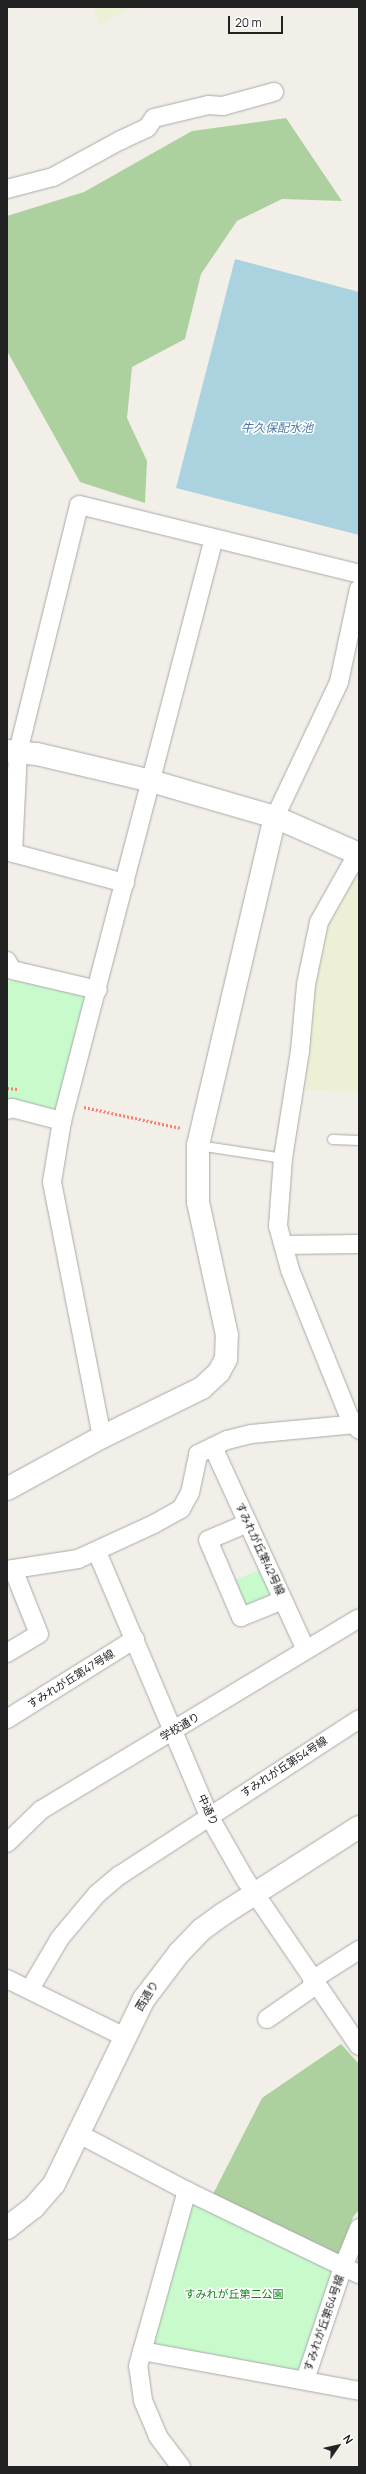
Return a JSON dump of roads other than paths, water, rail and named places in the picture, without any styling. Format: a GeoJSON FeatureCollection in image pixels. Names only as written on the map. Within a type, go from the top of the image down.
{"type":"FeatureCollection","features":[{"type":"Feature","properties":{"kind":"street"},"geometry":{"type":"LineString","coordinates":[[7,189],[53,177],[121,140],[147,128],[154,118],[208,105],[223,106],[274,92]]}},
{"type":"Feature","properties":{"kind":"street"},"geometry":{"type":"LineString","coordinates":[[125,883],[13,853],[13,751],[80,506],[359,574]]}},
{"type":"Feature","properties":{"kind":"street"},"geometry":{"type":"LineString","coordinates":[[102,1436],[52,1182],[62,1121],[98,990],[214,538]]}},
{"type":"Feature","properties":{"kind":"street"},"geometry":{"type":"LineString","coordinates":[[7,1489],[102,1436],[202,1388],[219,1372],[226,1360],[227,1335],[198,1202],[198,1138],[275,817],[339,682],[359,589]]}},
{"type":"Feature","properties":{"kind":"street"},"geometry":{"type":"LineString","coordinates":[[13,751],[151,781],[275,817],[359,853],[319,922],[306,985],[300,1051],[283,1158],[278,1226],[290,1270],[318,1341],[349,1416],[358,1427]]}},
{"type":"Feature","properties":{"kind":"street"},"geometry":{"type":"LineString","coordinates":[[7,961],[12,970],[98,990]]}},
{"type":"Feature","properties":{"kind":"street"},"geometry":{"type":"LineString","coordinates":[[7,1110],[12,1108],[62,1121]]}},
{"type":"Feature","properties":{"kind":"street"},"geometry":{"type":"LineString","coordinates":[[284,1245],[359,1244]]}},
{"type":"Feature","properties":{"kind":"street"},"geometry":{"type":"LineString","coordinates":[[7,1653],[39,1634],[10,1570],[78,1559],[97,1552],[154,1524],[180,1509],[190,1493],[198,1454],[227,1440],[251,1434],[358,1427]]}},
{"type":"Feature","properties":{"kind":"street","name":"すみれが丘第42号線"},"geometry":{"type":"LineString","coordinates":[[213,1447],[306,1650]]}},
{"type":"Feature","properties":{"kind":"street"},"geometry":{"type":"LineString","coordinates":[[248,1523],[208,1540],[241,1617],[284,1600]]}},
{"type":"Feature","properties":{"kind":"street","name":"中通り"},"geometry":{"type":"LineString","coordinates":[[97,1552],[175,1730],[209,1816],[254,1893],[314,1983],[359,2046]]}},
{"type":"Feature","properties":{"kind":"street","name":"学校通り"},"geometry":{"type":"LineString","coordinates":[[7,1843],[41,1810],[359,1618]]}},
{"type":"Feature","properties":{"kind":"street","name":"すみれが丘第47号線"},"geometry":{"type":"LineString","coordinates":[[7,1719],[135,1639]]}},
{"type":"Feature","properties":{"kind":"street","name":"すみれが丘第54号線"},"geometry":{"type":"LineString","coordinates":[[30,1989],[60,1938],[97,1894],[143,1858],[359,1719]]}},
{"type":"Feature","properties":{"kind":"street","name":"西通り"},"geometry":{"type":"LineString","coordinates":[[7,2228],[34,2207],[54,2184],[144,1999],[179,1952],[201,1930],[254,1893],[359,1827]]}},
{"type":"Feature","properties":{"kind":"street"},"geometry":{"type":"LineString","coordinates":[[267,2019],[359,1950]]}},
{"type":"Feature","properties":{"kind":"street"},"geometry":{"type":"LineString","coordinates":[[7,1979],[125,2037]]}},
{"type":"Feature","properties":{"kind":"street"},"geometry":{"type":"LineString","coordinates":[[79,2134],[187,2191],[351,2271]]}},
{"type":"Feature","properties":{"kind":"street"},"geometry":{"type":"LineString","coordinates":[[181,2467],[158,2436],[143,2400],[138,2366],[187,2191]]}},
{"type":"Feature","properties":{"kind":"street","name":"すみれが丘第64号線"},"geometry":{"type":"LineString","coordinates":[[305,2380],[351,2271],[359,2228]]}},
{"type":"Feature","properties":{"kind":"street"},"geometry":{"type":"LineString","coordinates":[[142,2351],[359,2391]]}},
{"type":"Feature","properties":{"kind":"lane"},"geometry":{"type":"LineString","coordinates":[[198,1138],[283,1158]]}},
{"type":"Feature","properties":{"kind":"lane"},"geometry":{"type":"LineString","coordinates":[[332,1139],[359,1140]]}},
{"type":"Feature","properties":{"kind":"water","name":"牛久保配水池"},"geometry":{"type":"Polygon","coordinates":[[[235,259],[359,292],[359,535],[176,488],[235,259]]]}},
{"type":"Feature","properties":{"kind":"park label","name":"すみれが丘第二公園"},"geometry":{"type":"Point","coordinates":[234,2294]}}]}
